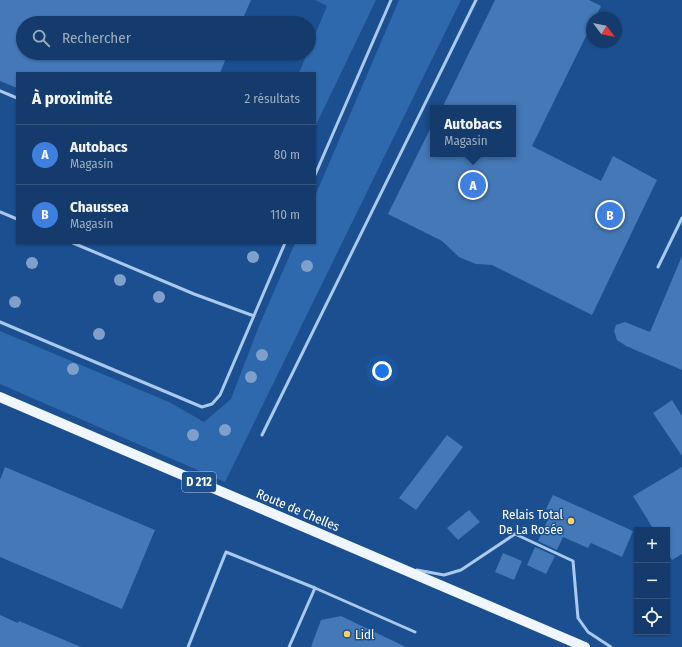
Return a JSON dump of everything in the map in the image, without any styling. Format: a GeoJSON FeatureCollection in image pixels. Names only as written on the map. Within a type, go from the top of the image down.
{"type":"FeatureCollection","features":[{"type":"Feature","properties":{"kind":"main road","name":"Route de Chelles"},"geometry":{"type":"LineString","coordinates":[[0,398],[585,647]]}},
{"type":"Feature","properties":{"kind":"lane"},"geometry":{"type":"LineString","coordinates":[[316,172],[391,0]]}},
{"type":"Feature","properties":{"kind":"lane"},"geometry":{"type":"LineString","coordinates":[[262,435],[476,0]]}},
{"type":"Feature","properties":{"kind":"lane"},"geometry":{"type":"LineString","coordinates":[[0,91],[16,98]]}},
{"type":"Feature","properties":{"kind":"lane"},"geometry":{"type":"LineString","coordinates":[[0,212],[16,219]]}},
{"type":"Feature","properties":{"kind":"lane"},"geometry":{"type":"LineString","coordinates":[[658,267],[682,218]]}},
{"type":"Feature","properties":{"kind":"lane"},"geometry":{"type":"LineString","coordinates":[[75,244],[194,294],[254,316]]}},
{"type":"Feature","properties":{"kind":"lane"},"geometry":{"type":"LineString","coordinates":[[0,322],[202,407],[212,404],[220,395],[285,244]]}},
{"type":"Feature","properties":{"kind":"lane"},"geometry":{"type":"LineString","coordinates":[[398,567],[444,575],[461,570],[515,534],[573,561],[578,618],[588,632],[611,647]]}},
{"type":"Feature","properties":{"kind":"lane"},"geometry":{"type":"LineString","coordinates":[[188,647],[226,552],[315,588],[415,632]]}},
{"type":"Feature","properties":{"kind":"lane"},"geometry":{"type":"LineString","coordinates":[[289,647],[315,588]]}},
{"type":"Feature","properties":{"kind":"shaded area"},"geometry":{"type":"Polygon","coordinates":[[[315,0],[376,0],[316,125],[316,72],[299,72],[304,60],[316,60],[316,32],[327,6],[315,0]]]}},
{"type":"Feature","properties":{"kind":"shaded area"},"geometry":{"type":"Polygon","coordinates":[[[399,0],[461,0],[225,482],[0,384],[0,331],[169,402],[204,422],[231,399],[259,326],[295,244],[316,244],[316,194],[399,0]]]}},
{"type":"Feature","properties":{"kind":"building"},"geometry":{"type":"Polygon","coordinates":[[[0,0],[251,0],[244,16],[16,16],[16,60],[225,60],[220,72],[16,72],[16,88],[0,81],[0,0]]]}},
{"type":"Feature","properties":{"kind":"building"},"geometry":{"type":"Polygon","coordinates":[[[495,0],[589,0],[601,6],[598,12],[586,12],[586,36],[532,146],[601,181],[613,156],[657,180],[592,315],[492,265],[476,264],[459,257],[442,241],[388,214],[430,129],[430,157],[516,157],[516,105],[443,105],[495,0]]]}},
{"type":"Feature","properties":{"kind":"building"},"geometry":{"type":"Polygon","coordinates":[[[682,256],[682,370],[626,346],[617,340],[614,331],[616,325],[625,322],[650,332],[682,256]]]}},
{"type":"Feature","properties":{"kind":"building"},"geometry":{"type":"Polygon","coordinates":[[[672,400],[682,416],[682,456],[653,413],[672,400]]]}},
{"type":"Feature","properties":{"kind":"building"},"geometry":{"type":"Polygon","coordinates":[[[447,435],[463,447],[416,510],[399,498],[447,435]]]}},
{"type":"Feature","properties":{"kind":"building"},"geometry":{"type":"Polygon","coordinates":[[[5,467],[155,530],[122,609],[0,557],[0,480],[5,467]]]}},
{"type":"Feature","properties":{"kind":"building"},"geometry":{"type":"Polygon","coordinates":[[[682,467],[682,554],[672,560],[670,557],[670,527],[652,527],[633,496],[682,467]]]}},
{"type":"Feature","properties":{"kind":"building"},"geometry":{"type":"Polygon","coordinates":[[[553,495],[633,531],[622,557],[591,543],[588,548],[563,537],[557,550],[538,541],[552,511],[546,509],[553,495]]]}},
{"type":"Feature","properties":{"kind":"building"},"geometry":{"type":"Polygon","coordinates":[[[469,510],[480,522],[458,540],[447,528],[469,510]]]}},
{"type":"Feature","properties":{"kind":"building"},"geometry":{"type":"Polygon","coordinates":[[[535,547],[555,556],[546,574],[527,565],[535,547]]]}},
{"type":"Feature","properties":{"kind":"building"},"geometry":{"type":"Polygon","coordinates":[[[503,553],[522,561],[514,580],[495,572],[503,553]]]}},
{"type":"Feature","properties":{"kind":"building"},"geometry":{"type":"Polygon","coordinates":[[[0,615],[18,623],[19,621],[81,647],[0,647],[0,615]]]}},
{"type":"Feature","properties":{"kind":"building","name":"Lidl"},"geometry":{"type":"Polygon","coordinates":[[[341,616],[406,647],[311,647],[321,620],[341,616]]]}},
{"type":"Feature","properties":{"kind":"place","name":"Autobacs"},"geometry":{"type":"Point","coordinates":[473,185]}},
{"type":"Feature","properties":{"kind":"place","name":"Chaussea"},"geometry":{"type":"Point","coordinates":[610,215]}},
{"type":"Feature","properties":{"kind":"place","name":"Relais Total De La Rosée"},"geometry":{"type":"Point","coordinates":[571,521]}},
{"type":"Feature","properties":{"kind":"place","name":"Lidl"},"geometry":{"type":"Point","coordinates":[347,634]}}]}
